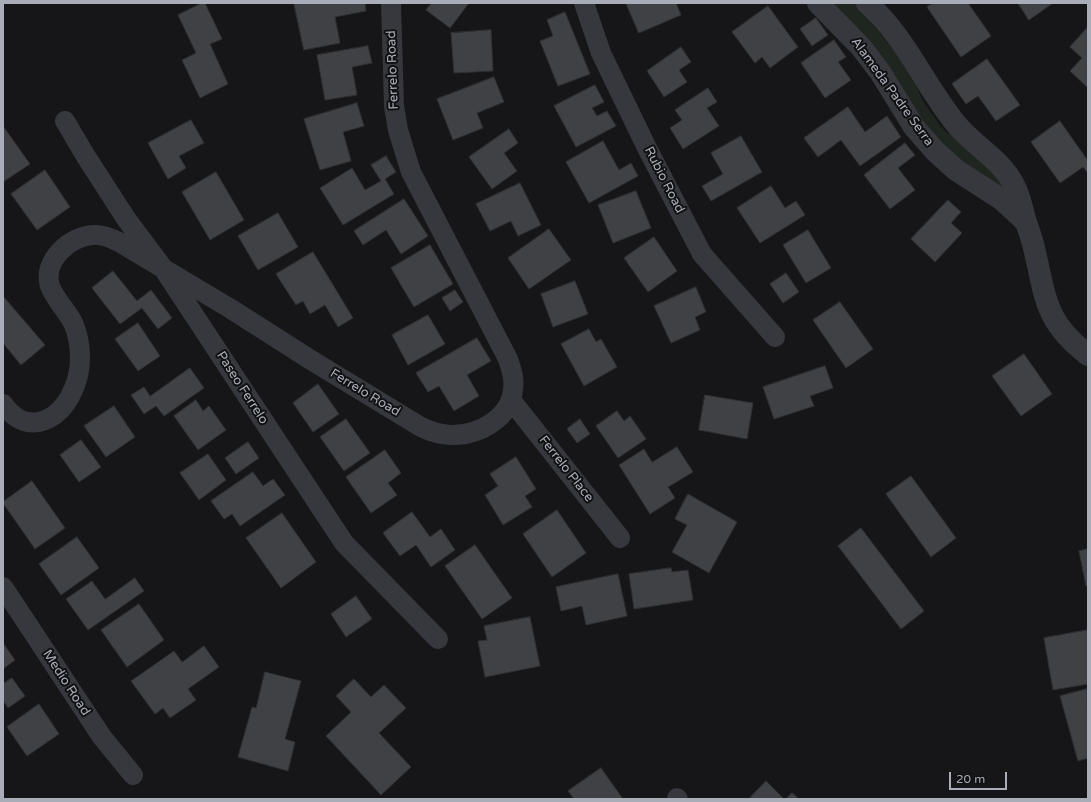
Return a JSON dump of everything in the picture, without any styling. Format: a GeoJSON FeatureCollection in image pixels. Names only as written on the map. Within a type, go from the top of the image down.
{"type":"FeatureCollection","features":[{"type":"Feature","properties":{"kind":"street","name":"Ferrelo Road"},"geometry":{"type":"LineString","coordinates":[[3,404],[10,414],[20,420],[31,423],[40,422],[50,417],[59,411],[67,402],[79,370],[80,347],[74,324],[50,287],[50,266],[55,257],[63,248],[82,237],[94,235],[106,236],[119,242],[231,308],[350,384],[431,432],[452,436],[473,433],[482,429],[502,415],[511,400],[514,389],[513,377],[508,359],[411,172],[401,142],[394,106],[391,3]]}},
{"type":"Feature","properties":{"kind":"street","name":"Rubio Road"},"geometry":{"type":"LineString","coordinates":[[584,3],[601,53],[647,148],[702,254],[775,337]]}},
{"type":"Feature","properties":{"kind":"street","name":"Alameda Padre Serra"},"geometry":{"type":"LineString","coordinates":[[818,3],[861,46],[880,72],[914,127],[935,151],[956,170],[1002,199],[1026,222]]}},
{"type":"Feature","properties":{"kind":"street","name":"Alameda Padre Serra"},"geometry":{"type":"LineString","coordinates":[[867,3],[886,21],[898,36],[957,125],[1008,175],[1018,192],[1035,250],[1044,293],[1052,317],[1069,339],[1088,355]]}},
{"type":"Feature","properties":{"kind":"street","name":"Paseo Ferrelo"},"geometry":{"type":"LineString","coordinates":[[65,121],[127,220],[163,268],[344,543],[351,552],[438,638]]}},
{"type":"Feature","properties":{"kind":"street","name":"Ferrelo Place"},"geometry":{"type":"LineString","coordinates":[[511,400],[620,538]]}},
{"type":"Feature","properties":{"kind":"street","name":"Medio Road"},"geometry":{"type":"LineString","coordinates":[[3,587],[102,737],[134,775]]}},
{"type":"Feature","properties":{"kind":"shaded area"},"geometry":{"type":"Polygon","coordinates":[[[824,3],[855,3],[860,8],[894,51],[918,89],[922,100],[942,128],[947,133],[954,134],[985,159],[1004,189],[951,159],[824,3]]]}},
{"type":"Feature","properties":{"kind":"building"},"geometry":{"type":"Polygon","coordinates":[[[202,3],[205,3],[222,39],[210,44],[228,84],[200,98],[182,60],[196,53],[178,15],[202,3]]]}},
{"type":"Feature","properties":{"kind":"building"},"geometry":{"type":"Polygon","coordinates":[[[294,3],[365,3],[366,11],[335,17],[340,43],[304,50],[294,3]]]}},
{"type":"Feature","properties":{"kind":"building"},"geometry":{"type":"Polygon","coordinates":[[[432,3],[469,3],[450,28],[426,10],[432,3]]]}},
{"type":"Feature","properties":{"kind":"building"},"geometry":{"type":"Polygon","coordinates":[[[626,3],[676,3],[681,15],[639,33],[626,3]]]}},
{"type":"Feature","properties":{"kind":"building"},"geometry":{"type":"Polygon","coordinates":[[[933,3],[968,3],[991,36],[961,57],[927,7],[933,3]]]}},
{"type":"Feature","properties":{"kind":"building"},"geometry":{"type":"Polygon","coordinates":[[[1018,3],[1053,3],[1029,20],[1018,3]]]}},
{"type":"Feature","properties":{"kind":"building"},"geometry":{"type":"Polygon","coordinates":[[[768,6],[798,47],[770,68],[762,57],[755,63],[732,32],[768,6]]]}},
{"type":"Feature","properties":{"kind":"building"},"geometry":{"type":"Polygon","coordinates":[[[565,12],[590,74],[558,86],[540,41],[553,36],[547,20],[565,12]]]}},
{"type":"Feature","properties":{"kind":"building"},"geometry":{"type":"Polygon","coordinates":[[[816,18],[828,35],[812,46],[800,29],[816,18]]]}},
{"type":"Feature","properties":{"kind":"building"},"geometry":{"type":"Polygon","coordinates":[[[1088,27],[1088,88],[1070,71],[1082,58],[1070,47],[1088,27]]]}},
{"type":"Feature","properties":{"kind":"building"},"geometry":{"type":"Polygon","coordinates":[[[491,30],[493,71],[454,73],[451,33],[491,30]]]}},
{"type":"Feature","properties":{"kind":"building"},"geometry":{"type":"Polygon","coordinates":[[[834,40],[846,57],[838,62],[851,80],[825,98],[801,63],[834,40]]]}},
{"type":"Feature","properties":{"kind":"building"},"geometry":{"type":"Polygon","coordinates":[[[368,46],[372,63],[352,67],[357,95],[325,100],[317,55],[368,46]]]}},
{"type":"Feature","properties":{"kind":"building"},"geometry":{"type":"Polygon","coordinates":[[[681,47],[691,62],[679,70],[687,82],[664,97],[647,71],[681,47]]]}},
{"type":"Feature","properties":{"kind":"building"},"geometry":{"type":"Polygon","coordinates":[[[987,59],[1020,105],[996,121],[978,96],[966,104],[952,84],[987,59]]]}},
{"type":"Feature","properties":{"kind":"building"},"geometry":{"type":"Polygon","coordinates":[[[494,77],[504,102],[477,113],[483,128],[453,140],[437,99],[494,77]]]}},
{"type":"Feature","properties":{"kind":"building"},"geometry":{"type":"Polygon","coordinates":[[[595,85],[604,102],[592,108],[597,116],[607,111],[616,126],[576,147],[554,106],[595,85]]]}},
{"type":"Feature","properties":{"kind":"building"},"geometry":{"type":"Polygon","coordinates":[[[708,88],[717,102],[707,108],[719,126],[683,149],[670,128],[682,120],[675,110],[708,88]]]}},
{"type":"Feature","properties":{"kind":"building"},"geometry":{"type":"Polygon","coordinates":[[[357,103],[364,126],[343,132],[351,161],[320,170],[304,119],[357,103]]]}},
{"type":"Feature","properties":{"kind":"building"},"geometry":{"type":"Polygon","coordinates":[[[848,107],[865,132],[887,116],[901,137],[860,166],[841,140],[818,157],[804,138],[848,107]]]}},
{"type":"Feature","properties":{"kind":"building"},"geometry":{"type":"Polygon","coordinates":[[[191,120],[204,143],[179,156],[186,168],[168,179],[148,143],[191,120]]]}},
{"type":"Feature","properties":{"kind":"building"},"geometry":{"type":"Polygon","coordinates":[[[1060,121],[1088,161],[1088,173],[1083,167],[1060,183],[1031,142],[1060,121]]]}},
{"type":"Feature","properties":{"kind":"building"},"geometry":{"type":"Polygon","coordinates":[[[3,126],[30,164],[3,182],[3,126]]]}},
{"type":"Feature","properties":{"kind":"building"},"geometry":{"type":"Polygon","coordinates":[[[509,129],[518,143],[504,153],[517,171],[492,189],[469,157],[509,129]]]}},
{"type":"Feature","properties":{"kind":"building"},"geometry":{"type":"Polygon","coordinates":[[[741,136],[762,172],[711,201],[702,186],[723,174],[711,153],[741,136]]]}},
{"type":"Feature","properties":{"kind":"building"},"geometry":{"type":"Polygon","coordinates":[[[603,141],[619,170],[631,163],[638,176],[589,203],[566,162],[603,141]]]}},
{"type":"Feature","properties":{"kind":"building"},"geometry":{"type":"Polygon","coordinates":[[[905,143],[915,155],[898,168],[915,190],[890,209],[864,175],[905,143]]]}},
{"type":"Feature","properties":{"kind":"building"},"geometry":{"type":"Polygon","coordinates":[[[386,156],[396,172],[385,179],[394,194],[343,225],[320,188],[352,168],[365,190],[381,181],[371,165],[386,156]]]}},
{"type":"Feature","properties":{"kind":"building"},"geometry":{"type":"Polygon","coordinates":[[[45,170],[70,207],[37,230],[11,194],[45,170]]]}},
{"type":"Feature","properties":{"kind":"building"},"geometry":{"type":"Polygon","coordinates":[[[216,172],[244,220],[210,240],[182,192],[216,172]]]}},
{"type":"Feature","properties":{"kind":"building"},"geometry":{"type":"Polygon","coordinates":[[[520,183],[541,225],[518,236],[511,221],[490,231],[476,204],[520,183]]]}},
{"type":"Feature","properties":{"kind":"building"},"geometry":{"type":"Polygon","coordinates":[[[771,186],[785,208],[796,201],[805,215],[760,243],[737,208],[771,186]]]}},
{"type":"Feature","properties":{"kind":"building"},"geometry":{"type":"Polygon","coordinates":[[[636,191],[651,228],[613,243],[598,205],[636,191]]]}},
{"type":"Feature","properties":{"kind":"building"},"geometry":{"type":"Polygon","coordinates":[[[404,199],[428,236],[401,254],[386,230],[363,245],[354,231],[404,199]]]}},
{"type":"Feature","properties":{"kind":"building"},"geometry":{"type":"Polygon","coordinates":[[[948,200],[961,212],[951,223],[962,233],[935,262],[911,239],[948,200]]]}},
{"type":"Feature","properties":{"kind":"building"},"geometry":{"type":"Polygon","coordinates":[[[278,213],[298,247],[258,270],[238,236],[278,213]]]}},
{"type":"Feature","properties":{"kind":"building"},"geometry":{"type":"Polygon","coordinates":[[[549,229],[571,260],[529,289],[508,258],[549,229]]]}},
{"type":"Feature","properties":{"kind":"building"},"geometry":{"type":"Polygon","coordinates":[[[808,230],[831,268],[806,283],[783,245],[808,230]]]}},
{"type":"Feature","properties":{"kind":"building"},"geometry":{"type":"Polygon","coordinates":[[[654,237],[677,271],[648,292],[624,258],[654,237]]]}},
{"type":"Feature","properties":{"kind":"building"},"geometry":{"type":"Polygon","coordinates":[[[430,245],[453,284],[414,307],[391,268],[430,245]]]}},
{"type":"Feature","properties":{"kind":"building"},"geometry":{"type":"Polygon","coordinates":[[[313,252],[353,318],[338,327],[325,305],[310,314],[303,301],[296,305],[276,274],[313,252]]]}},
{"type":"Feature","properties":{"kind":"building"},"geometry":{"type":"Polygon","coordinates":[[[113,271],[137,301],[151,290],[172,318],[158,329],[142,308],[120,324],[92,288],[113,271]]]}},
{"type":"Feature","properties":{"kind":"building"},"geometry":{"type":"Polygon","coordinates":[[[786,273],[799,292],[783,303],[770,284],[786,273]]]}},
{"type":"Feature","properties":{"kind":"building"},"geometry":{"type":"Polygon","coordinates":[[[575,281],[588,314],[553,327],[541,294],[575,281]]]}},
{"type":"Feature","properties":{"kind":"building"},"geometry":{"type":"Polygon","coordinates":[[[696,287],[706,312],[695,317],[700,330],[671,343],[654,306],[696,287]]]}},
{"type":"Feature","properties":{"kind":"building"},"geometry":{"type":"Polygon","coordinates":[[[455,290],[463,302],[450,311],[442,298],[455,290]]]}},
{"type":"Feature","properties":{"kind":"building"},"geometry":{"type":"Polygon","coordinates":[[[3,296],[45,345],[21,365],[3,343],[3,296]]]}},
{"type":"Feature","properties":{"kind":"building"},"geometry":{"type":"Polygon","coordinates":[[[840,302],[873,349],[846,368],[813,320],[840,302]]]}},
{"type":"Feature","properties":{"kind":"building"},"geometry":{"type":"Polygon","coordinates":[[[428,315],[445,344],[408,365],[392,335],[428,315]]]}},
{"type":"Feature","properties":{"kind":"building"},"geometry":{"type":"Polygon","coordinates":[[[138,323],[160,356],[138,371],[115,339],[138,323]]]}},
{"type":"Feature","properties":{"kind":"building"},"geometry":{"type":"Polygon","coordinates":[[[589,329],[596,342],[601,339],[617,367],[584,386],[561,344],[589,329]]]}},
{"type":"Feature","properties":{"kind":"building"},"geometry":{"type":"Polygon","coordinates":[[[477,338],[491,361],[467,375],[479,396],[454,411],[439,386],[428,392],[416,373],[477,338]]]}},
{"type":"Feature","properties":{"kind":"building"},"geometry":{"type":"Polygon","coordinates":[[[1024,354],[1052,394],[1021,416],[992,376],[1024,354]]]}},
{"type":"Feature","properties":{"kind":"building"},"geometry":{"type":"Polygon","coordinates":[[[825,366],[833,388],[810,396],[814,406],[774,419],[763,387],[825,366]]]}},
{"type":"Feature","properties":{"kind":"building"},"geometry":{"type":"Polygon","coordinates":[[[190,368],[204,388],[164,416],[156,406],[144,414],[131,395],[144,387],[150,396],[190,368]]]}},
{"type":"Feature","properties":{"kind":"building"},"geometry":{"type":"Polygon","coordinates":[[[318,384],[339,414],[313,432],[293,403],[318,384]]]}},
{"type":"Feature","properties":{"kind":"building"},"geometry":{"type":"Polygon","coordinates":[[[705,395],[753,403],[747,439],[699,430],[705,395]]]}},
{"type":"Feature","properties":{"kind":"building"},"geometry":{"type":"Polygon","coordinates":[[[196,400],[203,411],[209,406],[226,430],[198,450],[174,416],[196,400]]]}},
{"type":"Feature","properties":{"kind":"building"},"geometry":{"type":"Polygon","coordinates":[[[114,406],[135,437],[106,457],[84,426],[114,406]]]}},
{"type":"Feature","properties":{"kind":"building"},"geometry":{"type":"Polygon","coordinates":[[[617,411],[624,421],[630,416],[646,439],[618,458],[596,426],[617,411]]]}},
{"type":"Feature","properties":{"kind":"building"},"geometry":{"type":"Polygon","coordinates":[[[346,419],[370,453],[344,471],[320,437],[346,419]]]}},
{"type":"Feature","properties":{"kind":"building"},"geometry":{"type":"Polygon","coordinates":[[[580,419],[590,434],[577,443],[567,429],[580,419]]]}},
{"type":"Feature","properties":{"kind":"building"},"geometry":{"type":"Polygon","coordinates":[[[81,440],[101,467],[79,482],[60,455],[81,440]]]}},
{"type":"Feature","properties":{"kind":"building"},"geometry":{"type":"Polygon","coordinates":[[[248,442],[259,458],[236,474],[225,458],[248,442]]]}},
{"type":"Feature","properties":{"kind":"building"},"geometry":{"type":"Polygon","coordinates":[[[677,447],[693,472],[668,487],[675,498],[650,514],[619,465],[644,449],[652,462],[677,447]]]}},
{"type":"Feature","properties":{"kind":"building"},"geometry":{"type":"Polygon","coordinates":[[[385,450],[401,473],[388,483],[397,495],[371,513],[346,477],[385,450]]]}},
{"type":"Feature","properties":{"kind":"building"},"geometry":{"type":"Polygon","coordinates":[[[208,454],[226,480],[199,500],[180,473],[208,454]]]}},
{"type":"Feature","properties":{"kind":"building"},"geometry":{"type":"Polygon","coordinates":[[[516,457],[536,489],[525,496],[532,507],[503,525],[485,495],[498,486],[490,474],[516,457]]]}},
{"type":"Feature","properties":{"kind":"building"},"geometry":{"type":"Polygon","coordinates":[[[253,472],[263,486],[273,479],[285,495],[240,526],[232,514],[224,519],[211,501],[253,472]]]}},
{"type":"Feature","properties":{"kind":"building"},"geometry":{"type":"Polygon","coordinates":[[[911,476],[956,538],[931,557],[886,494],[911,476]]]}},
{"type":"Feature","properties":{"kind":"building"},"geometry":{"type":"Polygon","coordinates":[[[32,481],[65,528],[35,549],[3,503],[32,481]]]}},
{"type":"Feature","properties":{"kind":"building"},"geometry":{"type":"Polygon","coordinates":[[[688,494],[737,522],[709,573],[672,552],[687,525],[675,519],[688,494]]]}},
{"type":"Feature","properties":{"kind":"building"},"geometry":{"type":"Polygon","coordinates":[[[557,510],[586,553],[552,577],[523,534],[557,510]]]}},
{"type":"Feature","properties":{"kind":"building"},"geometry":{"type":"Polygon","coordinates":[[[412,512],[430,537],[441,529],[455,550],[431,567],[416,545],[400,556],[383,533],[412,512]]]}},
{"type":"Feature","properties":{"kind":"building"},"geometry":{"type":"Polygon","coordinates":[[[282,513],[316,562],[281,588],[246,538],[282,513]]]}},
{"type":"Feature","properties":{"kind":"building"},"geometry":{"type":"Polygon","coordinates":[[[861,528],[924,611],[901,629],[838,546],[861,528]]]}},
{"type":"Feature","properties":{"kind":"building"},"geometry":{"type":"Polygon","coordinates":[[[77,537],[99,568],[61,595],[39,564],[77,537]]]}},
{"type":"Feature","properties":{"kind":"building"},"geometry":{"type":"Polygon","coordinates":[[[475,545],[512,598],[482,619],[445,566],[475,545]]]}},
{"type":"Feature","properties":{"kind":"building"},"geometry":{"type":"Polygon","coordinates":[[[1088,549],[1088,586],[1086,586],[1079,551],[1088,549]]]}},
{"type":"Feature","properties":{"kind":"building"},"geometry":{"type":"Polygon","coordinates":[[[671,568],[672,572],[688,570],[693,600],[634,609],[629,574],[671,568]]]}},
{"type":"Feature","properties":{"kind":"building"},"geometry":{"type":"Polygon","coordinates":[[[618,574],[627,616],[586,625],[582,606],[561,611],[556,587],[618,574]]]}},
{"type":"Feature","properties":{"kind":"building"},"geometry":{"type":"Polygon","coordinates":[[[135,578],[144,591],[88,630],[66,599],[92,581],[105,599],[135,578]]]}},
{"type":"Feature","properties":{"kind":"building"},"geometry":{"type":"Polygon","coordinates":[[[356,596],[372,619],[346,637],[331,614],[356,596]]]}},
{"type":"Feature","properties":{"kind":"building"},"geometry":{"type":"Polygon","coordinates":[[[139,604],[164,640],[127,667],[101,630],[139,604]]]}},
{"type":"Feature","properties":{"kind":"building"},"geometry":{"type":"Polygon","coordinates":[[[530,617],[540,666],[485,677],[478,641],[487,640],[484,626],[530,617]]]}},
{"type":"Feature","properties":{"kind":"building"},"geometry":{"type":"Polygon","coordinates":[[[1088,630],[1088,684],[1053,690],[1044,638],[1088,630]]]}},
{"type":"Feature","properties":{"kind":"building"},"geometry":{"type":"Polygon","coordinates":[[[3,643],[15,660],[3,669],[3,643]]]}},
{"type":"Feature","properties":{"kind":"building"},"geometry":{"type":"Polygon","coordinates":[[[204,646],[219,667],[188,689],[196,700],[170,718],[163,708],[155,714],[131,681],[174,651],[182,662],[204,646]]]}},
{"type":"Feature","properties":{"kind":"building"},"geometry":{"type":"Polygon","coordinates":[[[265,672],[301,681],[285,739],[295,742],[288,771],[238,757],[252,707],[256,708],[265,672]]]}},
{"type":"Feature","properties":{"kind":"building"},"geometry":{"type":"Polygon","coordinates":[[[12,678],[25,696],[8,708],[3,700],[3,684],[12,678]]]}},
{"type":"Feature","properties":{"kind":"building"},"geometry":{"type":"Polygon","coordinates":[[[354,679],[371,697],[384,685],[406,708],[379,733],[411,767],[381,795],[326,736],[351,712],[336,696],[354,679]]]}},
{"type":"Feature","properties":{"kind":"building"},"geometry":{"type":"Polygon","coordinates":[[[1087,689],[1088,758],[1078,761],[1060,696],[1087,689]]]}},
{"type":"Feature","properties":{"kind":"building"},"geometry":{"type":"Polygon","coordinates":[[[39,704],[59,734],[27,756],[7,727],[39,704]]]}},
{"type":"Feature","properties":{"kind":"building"},"geometry":{"type":"Polygon","coordinates":[[[601,768],[623,799],[574,799],[568,791],[601,768]]]}},
{"type":"Feature","properties":{"kind":"building"},"geometry":{"type":"Polygon","coordinates":[[[766,781],[784,799],[749,799],[766,781]]]}},
{"type":"Feature","properties":{"kind":"building"},"geometry":{"type":"Polygon","coordinates":[[[792,793],[799,799],[786,799],[792,793]]]}}]}
